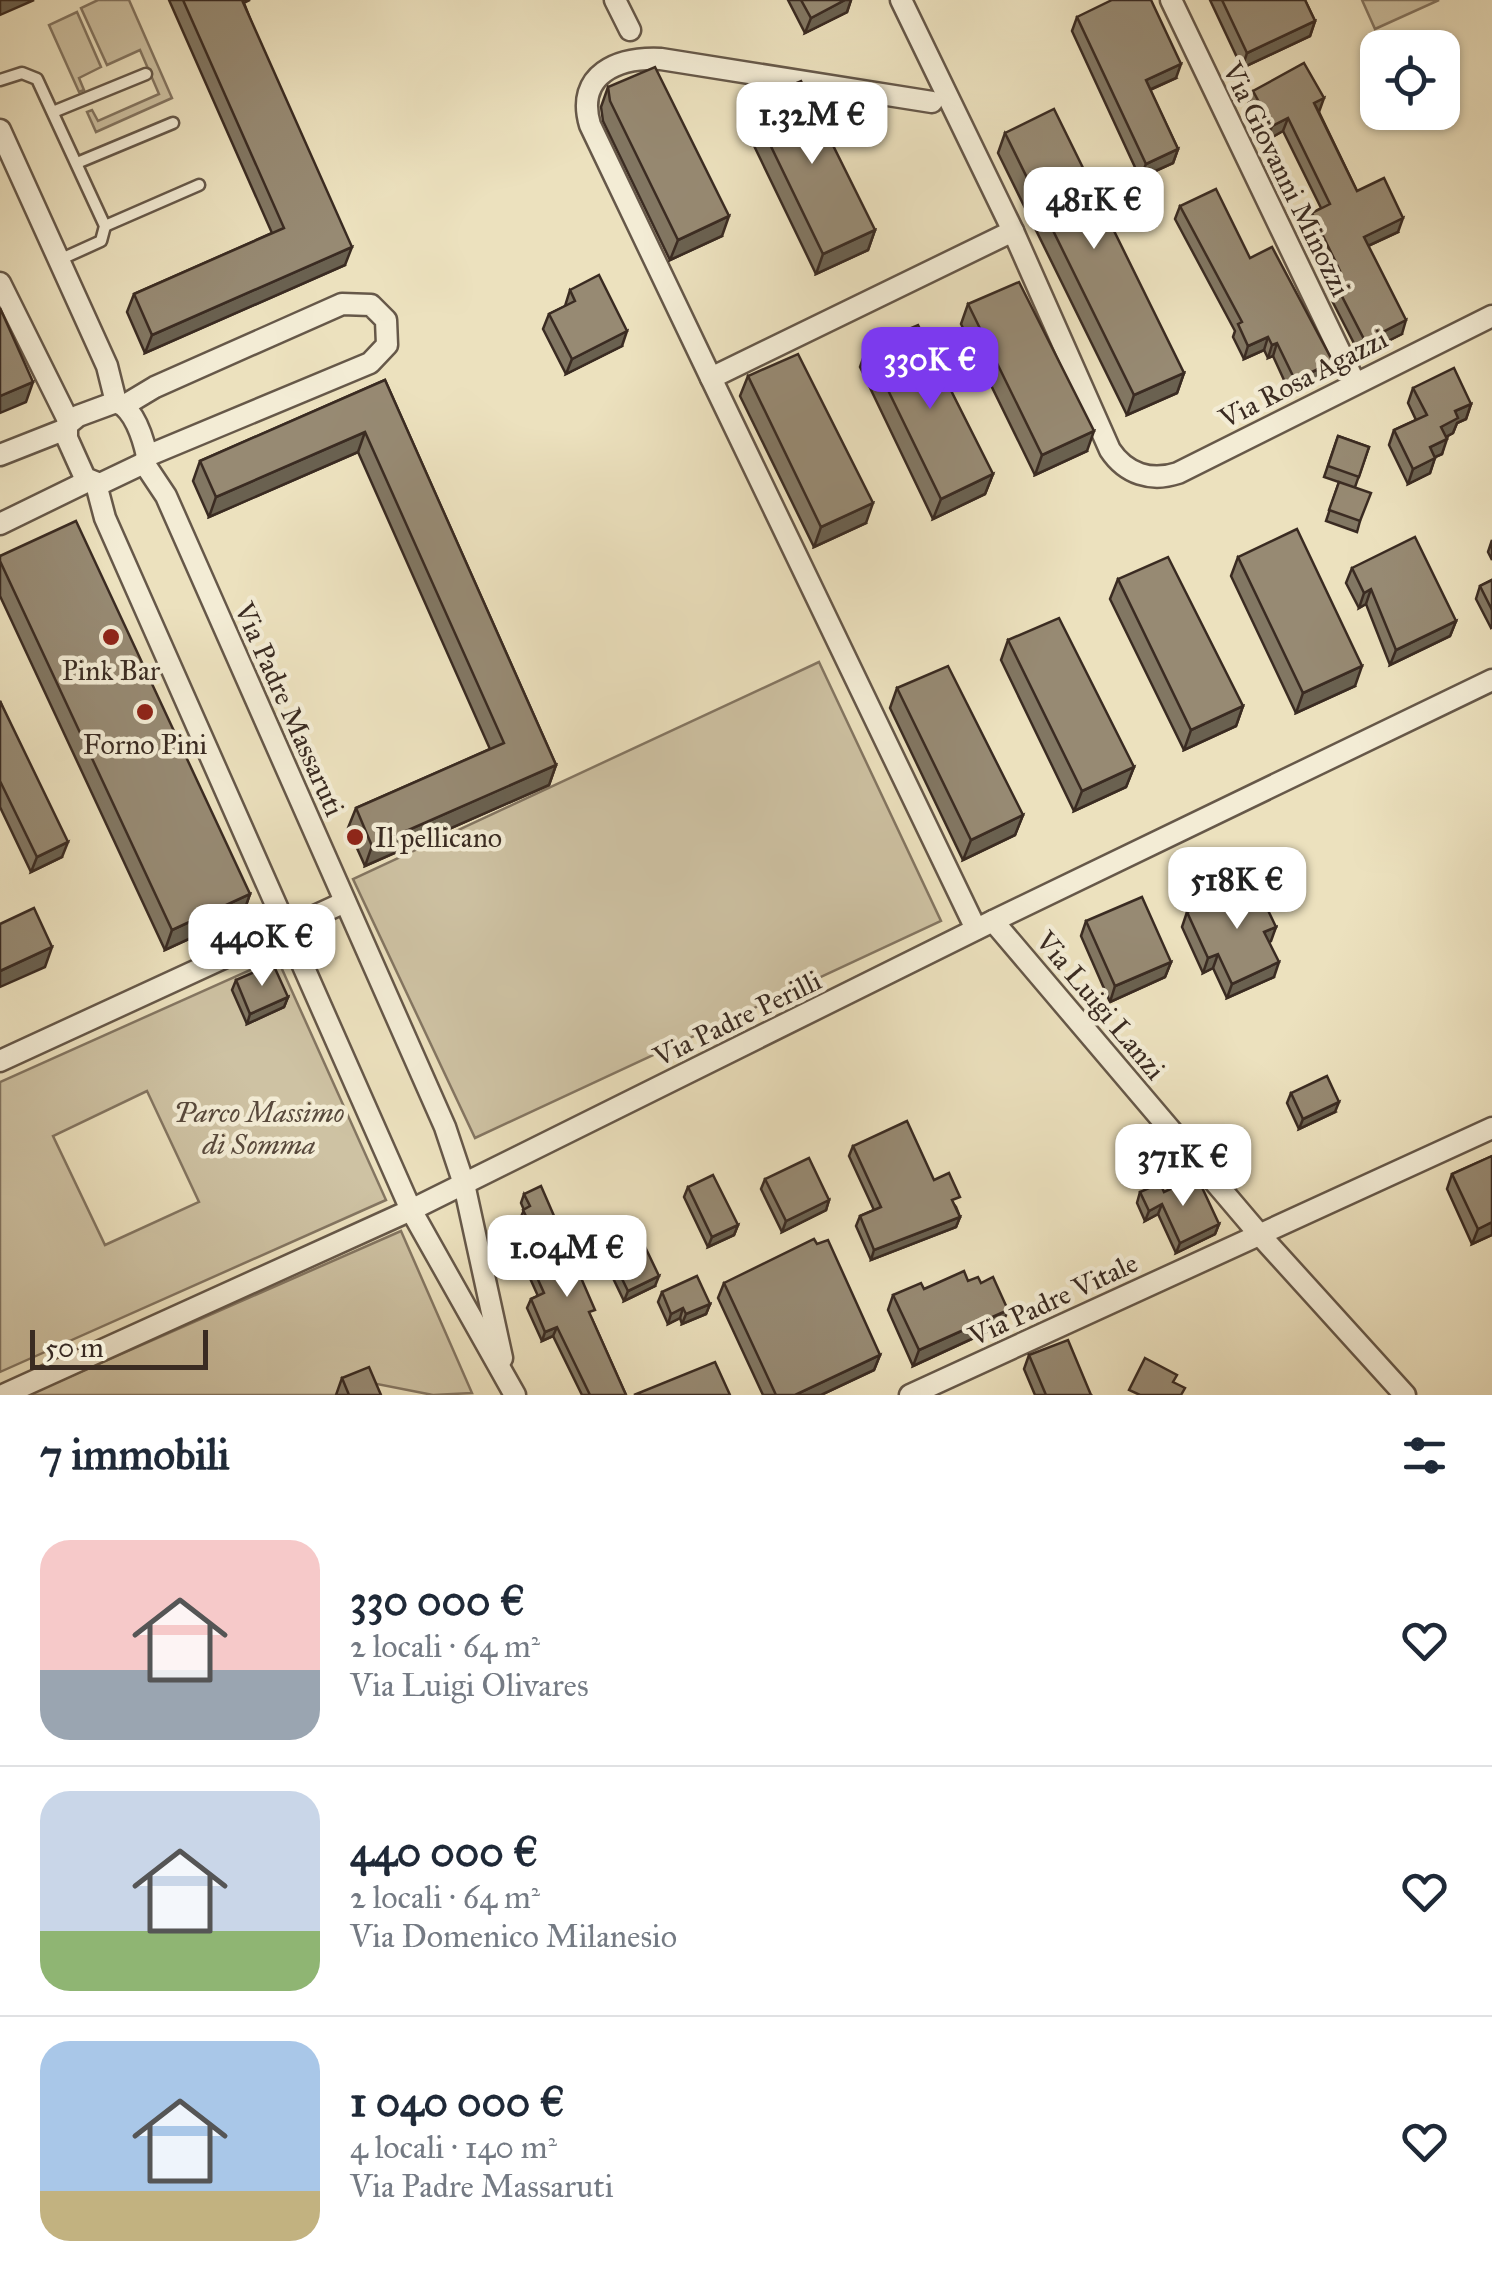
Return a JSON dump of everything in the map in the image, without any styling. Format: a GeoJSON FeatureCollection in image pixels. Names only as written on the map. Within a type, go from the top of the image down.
{"type":"FeatureCollection","features":[{"type":"Feature","properties":{"kind":"street"},"geometry":{"type":"LineString","coordinates":[[615,0],[630,30]]}},
{"type":"Feature","properties":{"kind":"street"},"geometry":{"type":"LineString","coordinates":[[711,378],[1013,231],[901,0]]}},
{"type":"Feature","properties":{"kind":"street","name":"Via Giovanni Minozzi"},"geometry":{"type":"LineString","coordinates":[[1171,0],[1354,382]]}},
{"type":"Feature","properties":{"kind":"street","name":"Via Luigi Lanzi"},"geometry":{"type":"LineString","coordinates":[[932,102],[661,60],[623,61],[592,82],[587,98],[590,124],[711,378],[985,925],[1406,1395]]}},
{"type":"Feature","properties":{"kind":"street","name":"Via Padre Massaruti"},"geometry":{"type":"LineString","coordinates":[[0,130],[439,1112],[464,1184],[511,1387]]}},
{"type":"Feature","properties":{"kind":"street","name":"Via Rosa Agazzi"},"geometry":{"type":"LineString","coordinates":[[1013,231],[1110,450],[1135,473],[1156,478],[1178,472],[1492,316]]}},
{"type":"Feature","properties":{"kind":"street","name":"Via Padre Massaruti"},"geometry":{"type":"LineString","coordinates":[[0,283],[70,426],[105,518],[411,1210],[511,1387]]}},
{"type":"Feature","properties":{"kind":"street"},"geometry":{"type":"LineString","coordinates":[[0,455],[124,407],[154,386],[342,304],[371,305],[386,320],[387,345],[370,363],[145,454],[0,524]]}},
{"type":"Feature","properties":{"kind":"street","name":"Via Padre Perilli"},"geometry":{"type":"LineString","coordinates":[[3,1395],[411,1210],[985,925],[1492,680]]}},
{"type":"Feature","properties":{"kind":"street"},"geometry":{"type":"LineString","coordinates":[[0,1061],[345,902]]}},
{"type":"Feature","properties":{"kind":"street","name":"Via Padre Vitale"},"geometry":{"type":"LineString","coordinates":[[910,1395],[1492,1128]]}},
{"type":"Feature","properties":{"kind":"lane"},"geometry":{"type":"LineString","coordinates":[[0,80],[30,74],[42,86],[105,226],[102,242],[59,260]]}},
{"type":"Feature","properties":{"kind":"lane"},"geometry":{"type":"LineString","coordinates":[[53,112],[146,74]]}},
{"type":"Feature","properties":{"kind":"lane"},"geometry":{"type":"LineString","coordinates":[[76,163],[173,123]]}},
{"type":"Feature","properties":{"kind":"lane"},"geometry":{"type":"LineString","coordinates":[[105,226],[198,185]]}},
{"type":"Feature","properties":{"kind":"green space"},"geometry":{"type":"Polygon","coordinates":[[[98,0],[129,0],[172,98],[96,132],[87,112],[92,110],[98,121],[159,94],[140,50],[107,65],[81,8],[98,0]]]}},
{"type":"Feature","properties":{"kind":"green space"},"geometry":{"type":"Polygon","coordinates":[[[1362,0],[1439,0],[1375,29],[1362,0]]]}},
{"type":"Feature","properties":{"kind":"green space"},"geometry":{"type":"Polygon","coordinates":[[[77,12],[101,67],[79,78],[84,90],[79,92],[49,25],[77,12]]]}},
{"type":"Feature","properties":{"kind":"green space"},"geometry":{"type":"Polygon","coordinates":[[[819,662],[941,921],[475,1138],[353,879],[819,662]]]}},
{"type":"Feature","properties":{"kind":"green space","name":"Parco Massimo di Somma"},"geometry":{"type":"Polygon","coordinates":[[[277,958],[386,1200],[0,1372],[0,1082],[277,958]],[[147,1091],[53,1136],[105,1245],[199,1202],[147,1091]]]}},
{"type":"Feature","properties":{"kind":"green space"},"geometry":{"type":"Polygon","coordinates":[[[401,1231],[472,1393],[433,1395],[367,1382],[338,1395],[28,1395],[401,1231]]]}},
{"type":"Feature","properties":{"kind":"building"},"geometry":{"type":"Polygon","coordinates":[[[183,0],[242,0],[352,247],[152,335],[134,294],[284,228],[183,0]]]}},
{"type":"Feature","properties":{"kind":"building"},"geometry":{"type":"Polygon","coordinates":[[[801,0],[845,0],[811,18],[801,0]]]}},
{"type":"Feature","properties":{"kind":"building"},"geometry":{"type":"Polygon","coordinates":[[[1112,0],[1151,0],[1181,64],[1146,80],[1178,149],[1146,164],[1077,17],[1112,0]]]}},
{"type":"Feature","properties":{"kind":"building"},"geometry":{"type":"Polygon","coordinates":[[[1222,0],[1305,0],[1315,21],[1247,53],[1222,0]]]}},
{"type":"Feature","properties":{"kind":"building"},"geometry":{"type":"Polygon","coordinates":[[[1304,63],[1324,98],[1314,103],[1357,191],[1384,178],[1403,218],[1364,237],[1406,320],[1365,341],[1331,275],[1340,271],[1312,213],[1330,204],[1288,118],[1272,126],[1253,91],[1304,63]]]}},
{"type":"Feature","properties":{"kind":"building"},"geometry":{"type":"Polygon","coordinates":[[[655,67],[729,216],[678,240],[610,101],[608,87],[655,67]]]}},
{"type":"Feature","properties":{"kind":"building"},"geometry":{"type":"Polygon","coordinates":[[[801,81],[875,230],[823,254],[750,103],[801,81]]]}},
{"type":"Feature","properties":{"kind":"building"},"geometry":{"type":"Polygon","coordinates":[[[1054,109],[1184,373],[1134,395],[1005,133],[1054,109]]]}},
{"type":"Feature","properties":{"kind":"building"},"geometry":{"type":"Polygon","coordinates":[[[1216,189],[1250,258],[1272,247],[1333,362],[1295,380],[1277,343],[1272,345],[1268,337],[1248,346],[1238,324],[1242,322],[1180,206],[1216,189]]]}},
{"type":"Feature","properties":{"kind":"building"},"geometry":{"type":"Polygon","coordinates":[[[599,275],[627,331],[572,359],[549,314],[575,301],[570,290],[599,275]]]}},
{"type":"Feature","properties":{"kind":"building"},"geometry":{"type":"Polygon","coordinates":[[[1019,282],[1094,431],[1042,455],[968,304],[1019,282]]]}},
{"type":"Feature","properties":{"kind":"building"},"geometry":{"type":"Polygon","coordinates":[[[0,308],[33,382],[0,396],[0,308]]]}},
{"type":"Feature","properties":{"kind":"building"},"geometry":{"type":"Polygon","coordinates":[[[918,325],[993,474],[941,499],[867,347],[918,325]]]}},
{"type":"Feature","properties":{"kind":"building"},"geometry":{"type":"Polygon","coordinates":[[[798,354],[873,503],[821,527],[748,376],[798,354]]]}},
{"type":"Feature","properties":{"kind":"building"},"geometry":{"type":"Polygon","coordinates":[[[1454,368],[1471,404],[1455,411],[1458,418],[1441,427],[1447,439],[1430,447],[1435,458],[1413,469],[1394,430],[1427,415],[1413,388],[1454,368]]]}},
{"type":"Feature","properties":{"kind":"building"},"geometry":{"type":"Polygon","coordinates":[[[385,380],[556,765],[372,846],[356,808],[504,743],[365,432],[216,497],[200,461],[385,380]]]}},
{"type":"Feature","properties":{"kind":"building"},"geometry":{"type":"Polygon","coordinates":[[[1338,436],[1369,447],[1359,477],[1328,466],[1338,436]]]}},
{"type":"Feature","properties":{"kind":"building"},"geometry":{"type":"Polygon","coordinates":[[[1339,482],[1371,493],[1360,521],[1329,510],[1339,482]]]}},
{"type":"Feature","properties":{"kind":"building"},"geometry":{"type":"Polygon","coordinates":[[[76,521],[250,894],[172,930],[0,561],[0,556],[76,521]]]}},
{"type":"Feature","properties":{"kind":"building"},"geometry":{"type":"Polygon","coordinates":[[[1297,529],[1362,666],[1303,693],[1238,557],[1297,529]]]}},
{"type":"Feature","properties":{"kind":"building"},"geometry":{"type":"Polygon","coordinates":[[[1415,537],[1456,621],[1396,650],[1371,589],[1364,593],[1352,568],[1415,537]]]}},
{"type":"Feature","properties":{"kind":"building"},"geometry":{"type":"Polygon","coordinates":[[[1168,557],[1243,706],[1191,730],[1118,579],[1168,557]]]}},
{"type":"Feature","properties":{"kind":"building"},"geometry":{"type":"Polygon","coordinates":[[[1492,580],[1492,610],[1480,586],[1492,580]]]}},
{"type":"Feature","properties":{"kind":"building"},"geometry":{"type":"Polygon","coordinates":[[[1059,618],[1134,767],[1082,791],[1008,640],[1059,618]]]}},
{"type":"Feature","properties":{"kind":"building"},"geometry":{"type":"Polygon","coordinates":[[[948,666],[1023,815],[971,840],[897,688],[948,666]]]}},
{"type":"Feature","properties":{"kind":"building"},"geometry":{"type":"Polygon","coordinates":[[[0,701],[68,842],[37,857],[0,781],[0,701]]]}},
{"type":"Feature","properties":{"kind":"building"},"geometry":{"type":"Polygon","coordinates":[[[1254,881],[1276,927],[1264,932],[1279,962],[1232,984],[1218,954],[1208,958],[1187,912],[1254,881]]]}},
{"type":"Feature","properties":{"kind":"building"},"geometry":{"type":"Polygon","coordinates":[[[1142,897],[1171,962],[1115,986],[1086,921],[1142,897]]]}},
{"type":"Feature","properties":{"kind":"building"},"geometry":{"type":"Polygon","coordinates":[[[34,908],[52,947],[0,971],[0,924],[34,908]]]}},
{"type":"Feature","properties":{"kind":"building"},"geometry":{"type":"Polygon","coordinates":[[[273,964],[288,997],[250,1014],[236,980],[273,964]]]}},
{"type":"Feature","properties":{"kind":"building"},"geometry":{"type":"Polygon","coordinates":[[[1327,1076],[1339,1102],[1303,1119],[1291,1093],[1327,1076]]]}},
{"type":"Feature","properties":{"kind":"building"},"geometry":{"type":"Polygon","coordinates":[[[907,1121],[934,1180],[949,1173],[960,1197],[952,1200],[960,1217],[874,1250],[860,1216],[881,1207],[853,1146],[907,1121]]]}},
{"type":"Feature","properties":{"kind":"building"},"geometry":{"type":"Polygon","coordinates":[[[1492,1156],[1492,1222],[1478,1229],[1452,1174],[1492,1156]]]}},
{"type":"Feature","properties":{"kind":"building"},"geometry":{"type":"Polygon","coordinates":[[[809,1158],[829,1200],[786,1221],[765,1179],[809,1158]]]}},
{"type":"Feature","properties":{"kind":"building"},"geometry":{"type":"Polygon","coordinates":[[[713,1175],[738,1225],[712,1237],[688,1187],[713,1175]]]}},
{"type":"Feature","properties":{"kind":"building"},"geometry":{"type":"Polygon","coordinates":[[[1199,1181],[1219,1224],[1180,1243],[1162,1204],[1149,1211],[1140,1192],[1160,1183],[1164,1192],[1199,1181]]]}},
{"type":"Feature","properties":{"kind":"building"},"geometry":{"type":"Polygon","coordinates":[[[541,1186],[595,1310],[589,1312],[626,1395],[590,1395],[557,1327],[545,1332],[531,1299],[544,1293],[527,1255],[542,1249],[523,1210],[530,1206],[524,1194],[541,1186]]]}},
{"type":"Feature","properties":{"kind":"building"},"geometry":{"type":"Polygon","coordinates":[[[628,1228],[630,1233],[637,1230],[659,1276],[628,1291],[603,1240],[628,1228]]]}},
{"type":"Feature","properties":{"kind":"building"},"geometry":{"type":"Polygon","coordinates":[[[814,1239],[817,1244],[828,1240],[880,1355],[795,1395],[776,1395],[724,1283],[814,1239]]]}},
{"type":"Feature","properties":{"kind":"building"},"geometry":{"type":"Polygon","coordinates":[[[964,1271],[968,1281],[978,1277],[981,1283],[993,1277],[1008,1310],[919,1350],[893,1295],[921,1283],[924,1289],[964,1271]]]}},
{"type":"Feature","properties":{"kind":"building"},"geometry":{"type":"Polygon","coordinates":[[[697,1276],[710,1304],[686,1314],[683,1308],[671,1314],[662,1292],[697,1276]]]}},
{"type":"Feature","properties":{"kind":"building"},"geometry":{"type":"Polygon","coordinates":[[[1068,1340],[1091,1395],[1046,1395],[1029,1355],[1068,1340]]]}},
{"type":"Feature","properties":{"kind":"building"},"geometry":{"type":"Polygon","coordinates":[[[1145,1358],[1177,1375],[1173,1382],[1185,1388],[1181,1395],[1140,1395],[1129,1390],[1145,1358]]]}},
{"type":"Feature","properties":{"kind":"building"},"geometry":{"type":"Polygon","coordinates":[[[715,1362],[730,1395],[634,1395],[715,1362]]]}},
{"type":"Feature","properties":{"kind":"building"},"geometry":{"type":"Polygon","coordinates":[[[369,1367],[381,1395],[349,1395],[342,1378],[369,1367]]]}},
{"type":"Feature","properties":{"kind":"place","name":"Pink Bar"},"geometry":{"type":"Point","coordinates":[111,637]}},
{"type":"Feature","properties":{"kind":"place","name":"Forno Pini"},"geometry":{"type":"Point","coordinates":[145,712]}},
{"type":"Feature","properties":{"kind":"place","name":"Il pellicano"},"geometry":{"type":"Point","coordinates":[355,837]}}]}
